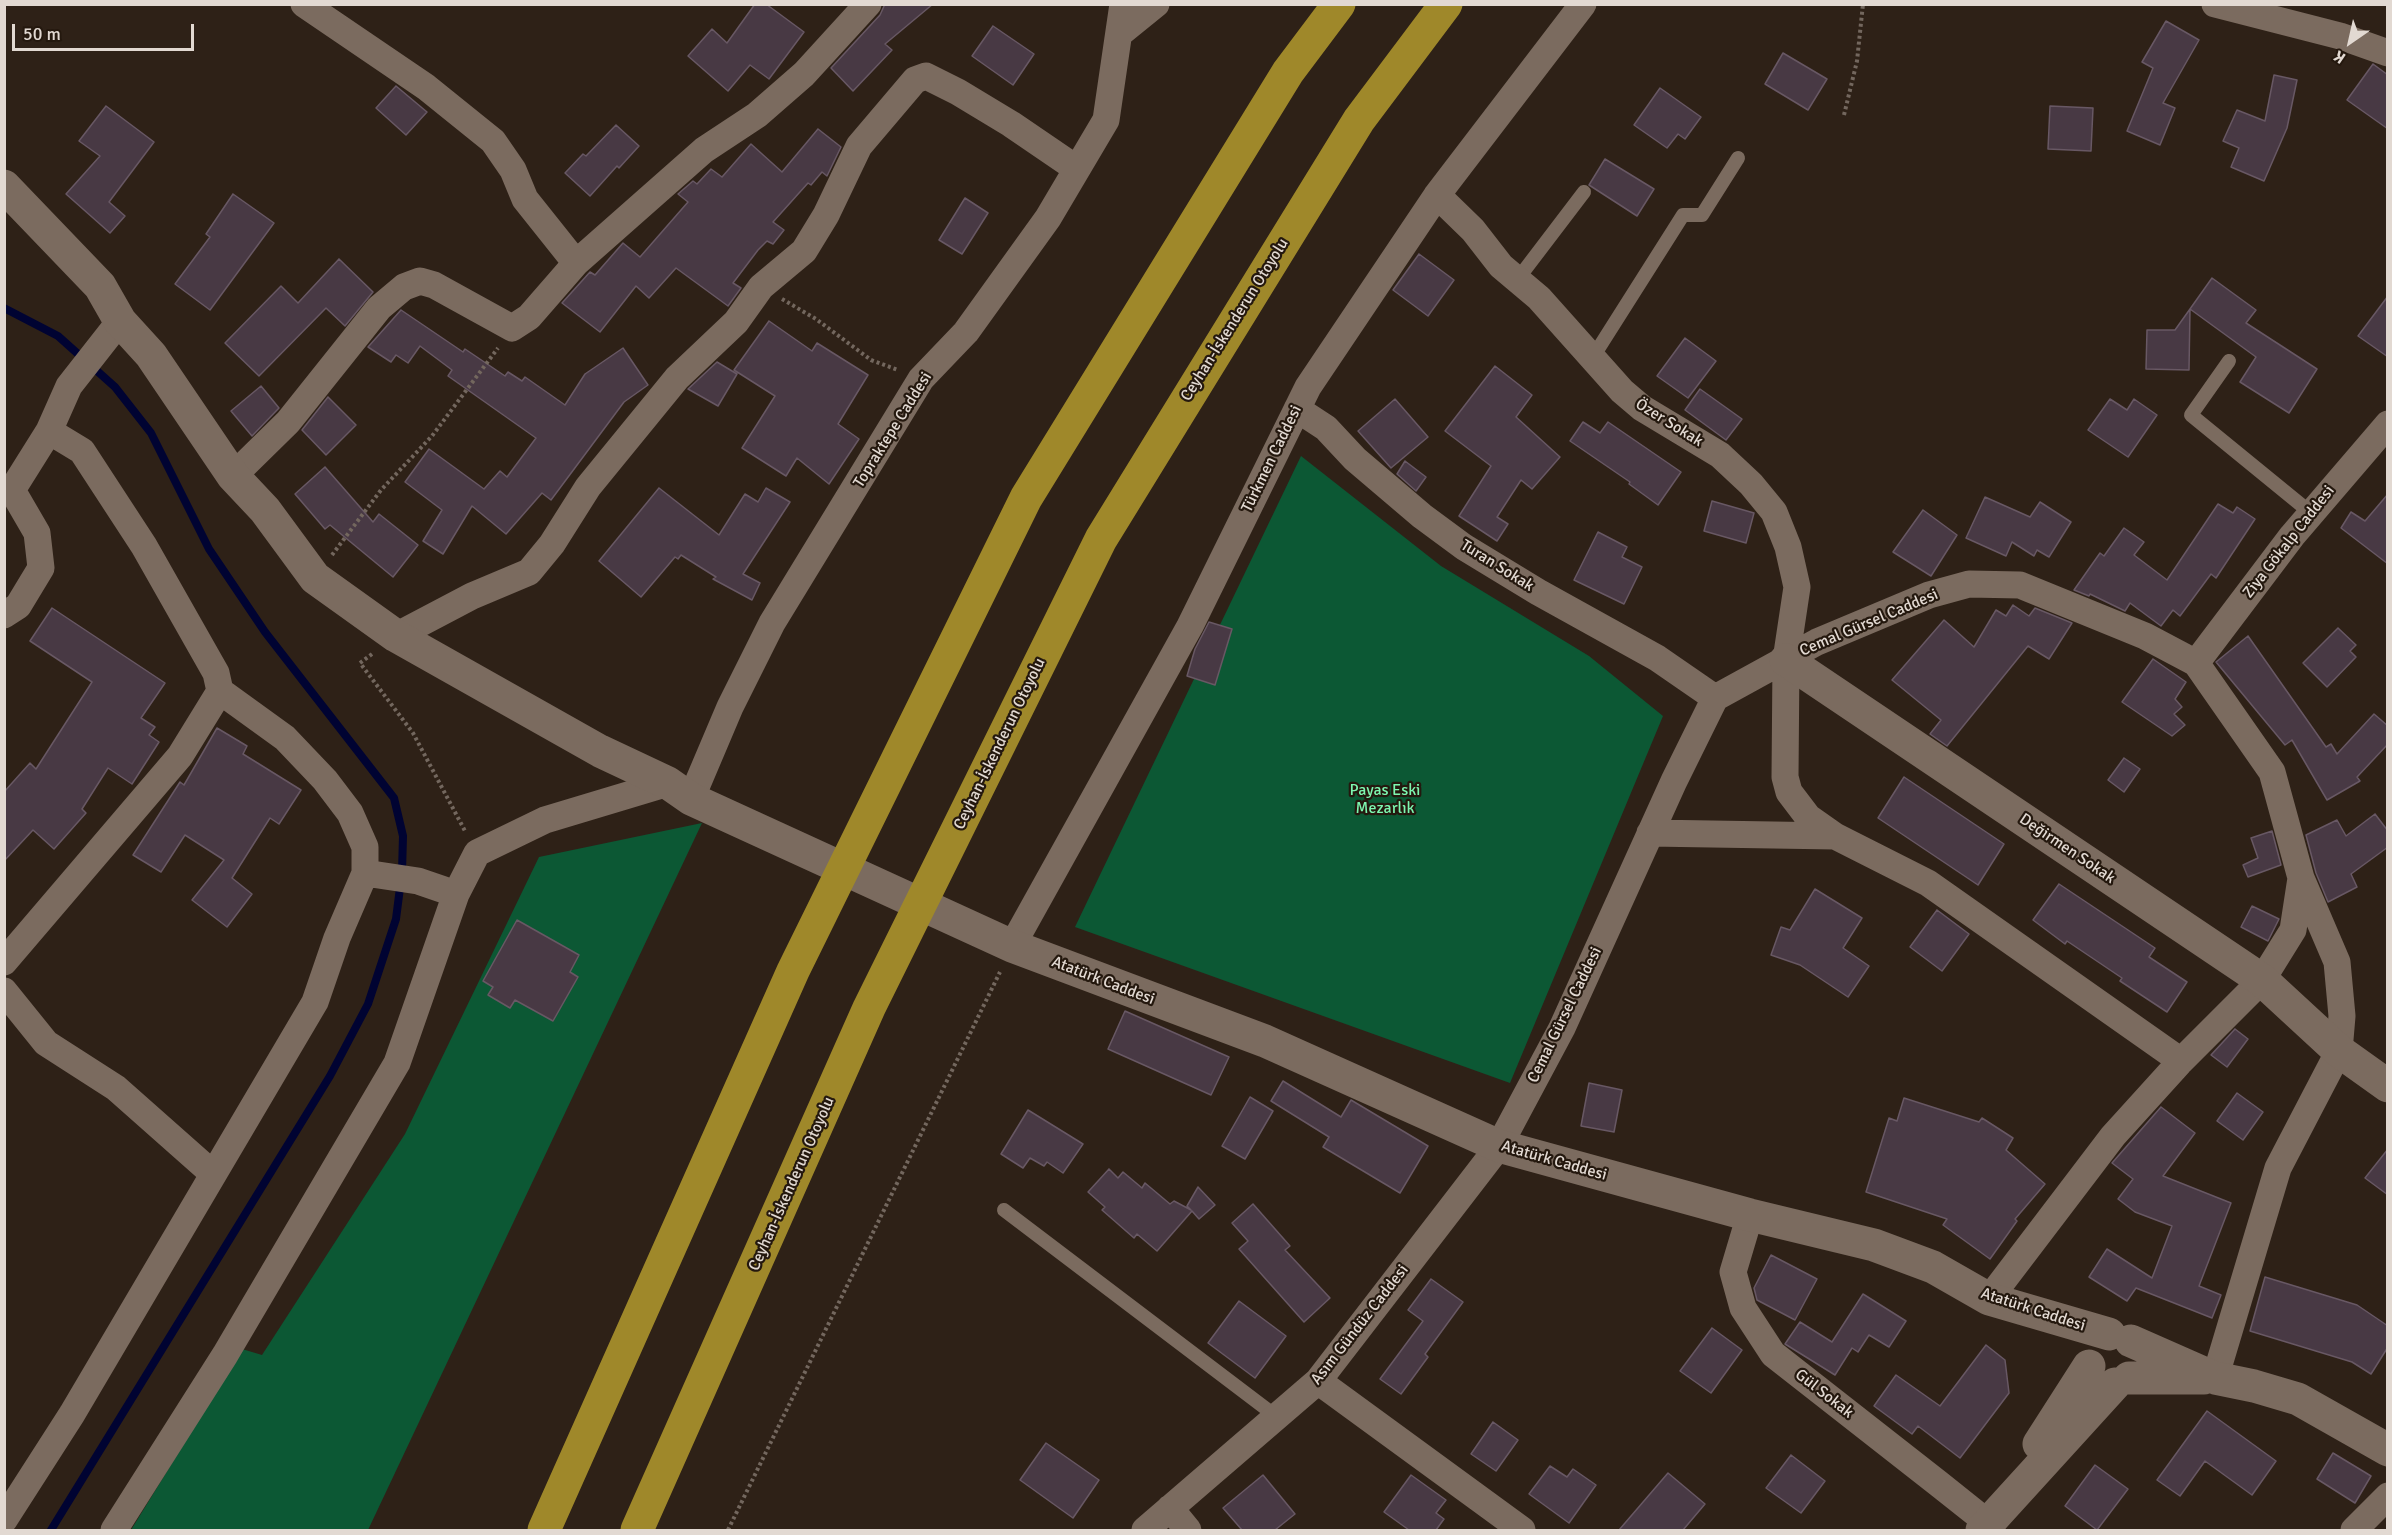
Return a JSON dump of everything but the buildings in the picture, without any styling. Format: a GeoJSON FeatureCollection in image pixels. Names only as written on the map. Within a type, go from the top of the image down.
{"type":"FeatureCollection","features":[{"type":"Feature","properties":{"kind":"highway"},"geometry":{"type":"LineString","coordinates":[[544,1530],[793,972],[1026,498],[1288,72],[1339,4]]}},
{"type":"Feature","properties":{"kind":"highway","name":"Ceyhan-İskenderun Otoyolu"},"geometry":{"type":"LineString","coordinates":[[637,1530],[869,1008],[1101,539],[1359,120],[1446,4]]}},
{"type":"Feature","properties":{"kind":"street"},"geometry":{"type":"LineString","coordinates":[[304,4],[426,87],[493,141],[513,170],[525,200],[576,263]]}},
{"type":"Feature","properties":{"kind":"street"},"geometry":{"type":"LineString","coordinates":[[233,476],[288,422],[380,308],[404,287],[420,281],[434,285],[512,328],[529,317],[576,263],[704,150],[757,115],[804,74],[868,4]]}},
{"type":"Feature","properties":{"kind":"street","name":"Topraktepe Caddesi"},"geometry":{"type":"LineString","coordinates":[[679,791],[730,707],[772,623],[921,379],[966,332],[1048,218],[1106,120],[1123,4]]}},
{"type":"Feature","properties":{"kind":"street"},"geometry":{"type":"LineString","coordinates":[[1119,34],[1156,4]]}},
{"type":"Feature","properties":{"kind":"street","name":"Türkmen Caddesi"},"geometry":{"type":"LineString","coordinates":[[1012,946],[1190,626],[1308,387],[1437,195],[1583,4]]}},
{"type":"Feature","properties":{"kind":"street"},"geometry":{"type":"LineString","coordinates":[[2215,4],[2245,8],[2340,36],[2388,53]]}},
{"type":"Feature","properties":{"kind":"street"},"geometry":{"type":"LineString","coordinates":[[396,636],[472,596],[529,572],[552,544],[588,487],[677,378],[736,322],[761,287],[804,251],[826,215],[859,146],[915,80],[926,76],[1011,124],[1077,169]]}},
{"type":"Feature","properties":{"kind":"street","name":"Atatürk Caddesi"},"geometry":{"type":"LineString","coordinates":[[4,186],[100,286],[112,331],[151,355],[233,476],[265,510],[315,578],[396,636],[600,751],[679,791],[1012,946],[1265,1041],[1499,1146],[1750,1215],[1874,1245],[1933,1267],[1989,1299],[2110,1360]]}},
{"type":"Feature","properties":{"kind":"street","name":"Özer Sokak"},"geometry":{"type":"LineString","coordinates":[[1437,195],[1473,230],[1501,266],[1539,297],[1593,357],[1603,373],[1642,408],[1720,454],[1751,484],[1774,512],[1788,547],[1797,587],[1786,660],[1785,777],[1789,792],[1808,817],[1835,836],[1929,883],[2181,1061]]}},
{"type":"Feature","properties":{"kind":"street"},"geometry":{"type":"LineString","coordinates":[[4,615],[18,606],[41,568],[37,533],[8,491],[50,431],[74,378],[112,331]]}},
{"type":"Feature","properties":{"kind":"street","name":"Turan Sokak"},"geometry":{"type":"LineString","coordinates":[[1297,409],[1326,428],[1356,459],[1422,516],[1464,547],[1538,592],[1657,658],[1715,698]]}},
{"type":"Feature","properties":{"kind":"street","name":"Ziya Gökalp Caddesi"},"geometry":{"type":"LineString","coordinates":[[2196,663],[2311,513],[2388,424]]}},
{"type":"Feature","properties":{"kind":"street"},"geometry":{"type":"LineString","coordinates":[[50,431],[82,451],[138,536],[216,673],[220,691],[285,738],[326,780],[350,813],[375,874]]}},
{"type":"Feature","properties":{"kind":"street","name":"Cemal Gürsel Caddesi"},"geometry":{"type":"LineString","coordinates":[[1499,1146],[1562,1028],[1650,833],[1715,698],[1817,642],[1929,595],[1969,584],[2020,585],[2145,636],[2196,663],[2272,772],[2301,878],[2293,930],[2262,980],[2181,1061],[2113,1136],[1989,1299]]}},
{"type":"Feature","properties":{"kind":"street","name":"Değirmen Sokak"},"geometry":{"type":"LineString","coordinates":[[1786,660],[2262,980],[2339,1051],[2388,1086]]}},
{"type":"Feature","properties":{"kind":"street"},"geometry":{"type":"LineString","coordinates":[[4,962],[180,756],[220,691]]}},
{"type":"Feature","properties":{"kind":"street"},"geometry":{"type":"LineString","coordinates":[[114,1530],[225,1355],[397,1063],[456,894],[477,853],[545,820],[679,791]]}},
{"type":"Feature","properties":{"kind":"street"},"geometry":{"type":"LineString","coordinates":[[1650,833],[1835,836]]}},
{"type":"Feature","properties":{"kind":"street"},"geometry":{"type":"LineString","coordinates":[[375,874],[418,881],[456,894]]}},
{"type":"Feature","properties":{"kind":"street"},"geometry":{"type":"LineString","coordinates":[[4,1520],[72,1414],[212,1173],[315,1002],[337,938],[375,874]]}},
{"type":"Feature","properties":{"kind":"street"},"geometry":{"type":"LineString","coordinates":[[2215,1378],[2278,1168],[2339,1051],[2342,1016],[2337,962],[2301,878]]}},
{"type":"Feature","properties":{"kind":"street"},"geometry":{"type":"LineString","coordinates":[[4,991],[46,1042],[116,1088],[212,1173]]}},
{"type":"Feature","properties":{"kind":"street","name":"Asım Gündüz Caddesi"},"geometry":{"type":"LineString","coordinates":[[1145,1530],[1318,1382],[1499,1146]]}},
{"type":"Feature","properties":{"kind":"street","name":"Gül Sokak"},"geometry":{"type":"LineString","coordinates":[[1750,1215],[1732,1272],[1743,1308],[1773,1354],[1987,1528]]}},
{"type":"Feature","properties":{"kind":"street"},"geometry":{"type":"LineString","coordinates":[[1987,1528],[2110,1360],[2254,1386],[2298,1399],[2384,1441]]}},
{"type":"Feature","properties":{"kind":"street"},"geometry":{"type":"LineString","coordinates":[[1318,1382],[1522,1530]]}},
{"type":"Feature","properties":{"kind":"street"},"geometry":{"type":"LineString","coordinates":[[2354,1530],[2388,1496]]}},
{"type":"Feature","properties":{"kind":"street"},"geometry":{"type":"LineString","coordinates":[[1170,1508],[1188,1530]]}},
{"type":"Feature","properties":{"kind":"lane"},"geometry":{"type":"LineString","coordinates":[[1593,357],[1683,215],[1702,215],[1738,158]]}},
{"type":"Feature","properties":{"kind":"lane"},"geometry":{"type":"LineString","coordinates":[[1517,280],[1584,192]]}},
{"type":"Feature","properties":{"kind":"lane"},"geometry":{"type":"LineString","coordinates":[[2229,361],[2190,415],[2311,513]]}},
{"type":"Feature","properties":{"kind":"lane"},"geometry":{"type":"LineString","coordinates":[[1004,1209],[1277,1417]]}},
{"type":"Feature","properties":{"kind":"path"},"geometry":{"type":"LineString","coordinates":[[1844,115],[1857,61],[1863,4]]}},
{"type":"Feature","properties":{"kind":"path"},"geometry":{"type":"LineString","coordinates":[[761,287],[816,319],[871,360],[921,379]]}},
{"type":"Feature","properties":{"kind":"path"},"geometry":{"type":"LineString","coordinates":[[315,578],[381,490],[432,436],[512,328]]}},
{"type":"Feature","properties":{"kind":"path"},"geometry":{"type":"LineString","coordinates":[[396,636],[360,663],[413,733],[477,853]]}},
{"type":"Feature","properties":{"kind":"path"},"geometry":{"type":"LineString","coordinates":[[728,1530],[1012,946]]}},
{"type":"Feature","properties":{"kind":"green space","name":"Payas Eski Mezarlık"},"geometry":{"type":"Polygon","coordinates":[[[1301,456],[1441,566],[1589,656],[1663,716],[1510,1083],[1075,927],[1301,456]]]}},
{"type":"Feature","properties":{"kind":"green space"},"geometry":{"type":"Polygon","coordinates":[[[702,823],[368,1530],[131,1530],[242,1349],[262,1355],[405,1134],[539,857],[702,823]]]}},
{"type":"Feature","properties":{"kind":"waterway"},"geometry":{"type":"LineString","coordinates":[[4,308],[58,336],[115,387],[151,433],[209,549],[265,632],[394,798],[403,836],[402,872],[396,919],[368,1004],[330,1076],[51,1530]]}}]}
